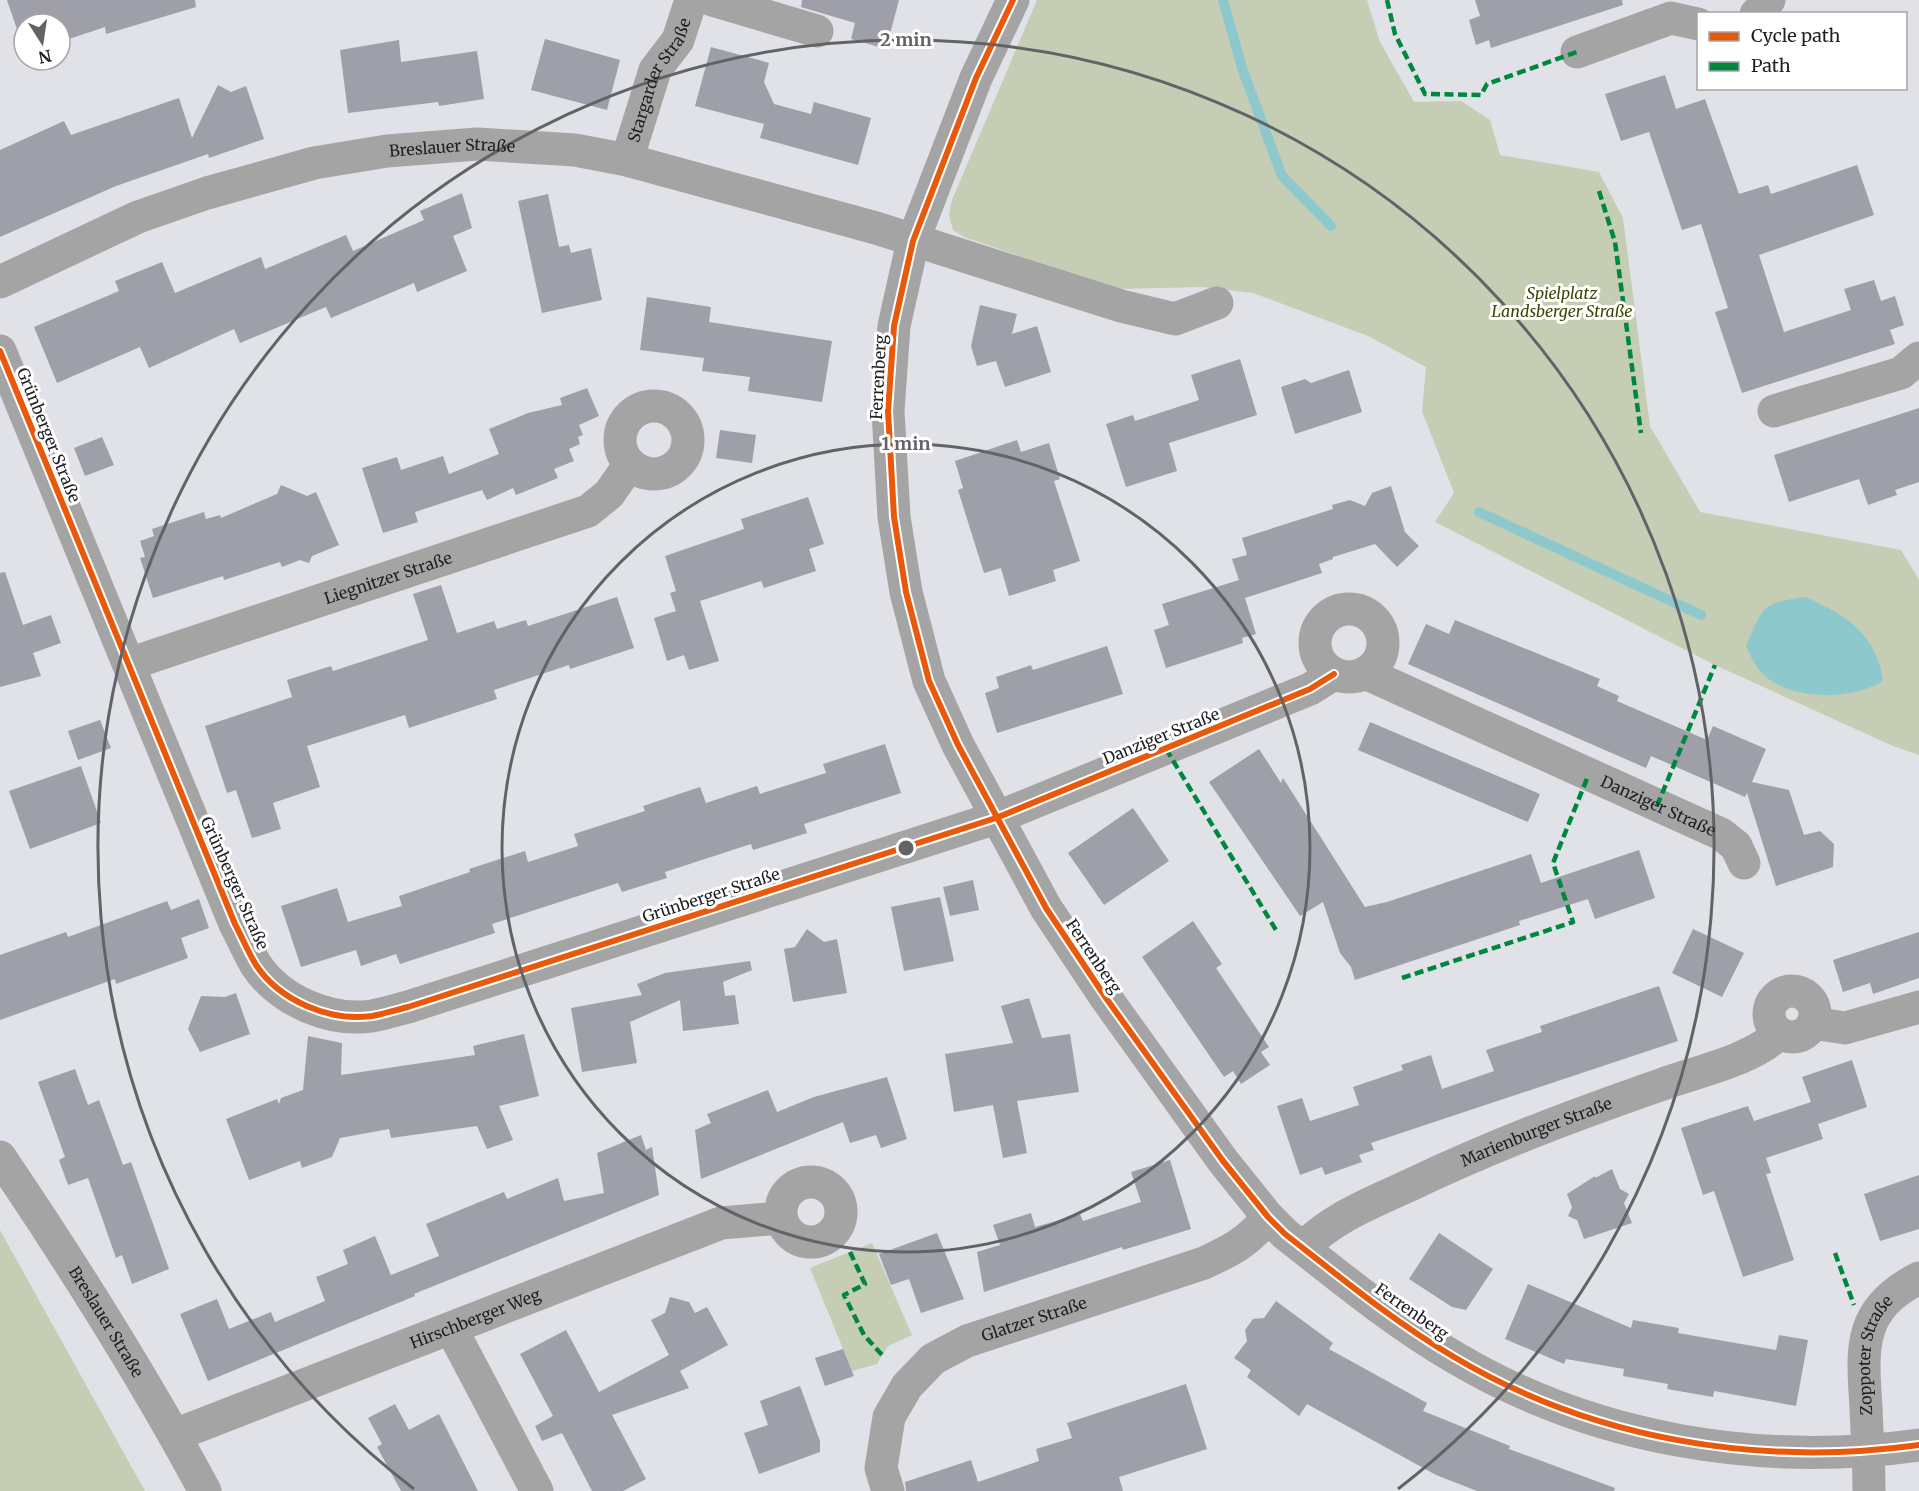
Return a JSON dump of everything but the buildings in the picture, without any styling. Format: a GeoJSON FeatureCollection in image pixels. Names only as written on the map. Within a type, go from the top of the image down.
{"type":"FeatureCollection","features":[{"type":"Feature","properties":{"kind":"street","name":"Stargarder Straße"},"geometry":{"type":"LineString","coordinates":[[627,160],[655,70],[678,40],[690,0]]}},
{"type":"Feature","properties":{"kind":"street"},"geometry":{"type":"LineString","coordinates":[[712,0],[817,31]]}},
{"type":"Feature","properties":{"kind":"street","name":"Ferrenberg"},"geometry":{"type":"LineString","coordinates":[[1013,0],[976,78],[913,241],[894,326],[888,411],[894,517],[906,592],[929,681],[996,818],[1046,908],[1106,998],[1223,1161],[1268,1217],[1303,1248],[1402,1324],[1456,1358],[1535,1398],[1627,1431],[1704,1445],[1790,1453],[1869,1452],[1919,1445]]}},
{"type":"Feature","properties":{"kind":"street"},"geometry":{"type":"LineString","coordinates":[[1758,12],[1769,0]]}},
{"type":"Feature","properties":{"kind":"street"},"geometry":{"type":"LineString","coordinates":[[1577,52],[1671,18],[1697,24]]}},
{"type":"Feature","properties":{"kind":"street","name":"Breslauer Straße"},"geometry":{"type":"LineString","coordinates":[[0,282],[138,217],[207,193],[314,163],[387,151],[477,144],[575,150],[627,160],[876,228],[913,241]]}},
{"type":"Feature","properties":{"kind":"street"},"geometry":{"type":"LineString","coordinates":[[913,241],[1121,306],[1175,319],[1217,303]]}},
{"type":"Feature","properties":{"kind":"street","name":"Grünberger Straße"},"geometry":{"type":"LineString","coordinates":[[0,351],[235,924],[257,966],[289,997],[319,1011],[340,1017],[372,1016],[408,1007],[996,818]]}},
{"type":"Feature","properties":{"kind":"street"},"geometry":{"type":"LineString","coordinates":[[1774,411],[1901,373],[1919,358]]}},
{"type":"Feature","properties":{"kind":"street","name":"Liegnitzer Straße"},"geometry":{"type":"LineString","coordinates":[[129,664],[588,511],[609,494],[630,464]]}},
{"type":"Feature","properties":{"kind":"street","name":"Danziger Straße"},"geometry":{"type":"LineString","coordinates":[[996,818],[1349,674],[1721,834],[1736,846],[1744,863]]}},
{"type":"Feature","properties":{"kind":"street","name":"Marienburger Straße"},"geometry":{"type":"LineString","coordinates":[[1303,1248],[1321,1229],[1347,1214],[1478,1153],[1545,1125],[1721,1064],[1770,1044],[1779,1033],[1774,1028],[1769,1014],[1774,1000],[1787,992],[1807,996],[1815,1009],[1813,1023],[1845,1028],[1919,1006]]}},
{"type":"Feature","properties":{"kind":"street","name":"Breslauer Straße"},"geometry":{"type":"LineString","coordinates":[[0,1157],[50,1231],[175,1436],[205,1491]]}},
{"type":"Feature","properties":{"kind":"street","name":"Glatzer Straße"},"geometry":{"type":"LineString","coordinates":[[888,1491],[882,1468],[889,1417],[907,1386],[933,1359],[967,1341],[1204,1263],[1235,1249],[1252,1237],[1268,1217]]}},
{"type":"Feature","properties":{"kind":"street","name":"Hirschberger Weg"},"geometry":{"type":"LineString","coordinates":[[175,1436],[452,1330],[721,1223],[781,1218]]}},
{"type":"Feature","properties":{"kind":"street","name":"Zoppoter Straße"},"geometry":{"type":"LineString","coordinates":[[1869,1452],[1862,1353],[1870,1324],[1884,1303],[1904,1286],[1919,1278]]}},
{"type":"Feature","properties":{"kind":"street"},"geometry":{"type":"LineString","coordinates":[[452,1330],[537,1491]]}},
{"type":"Feature","properties":{"kind":"street"},"geometry":{"type":"LineString","coordinates":[[1869,1452],[1869,1491]]}},
{"type":"Feature","properties":{"kind":"green space","name":"Spielplatz Landsberger Straße"},"geometry":{"type":"Polygon","coordinates":[[[1037,0],[1367,0],[1380,42],[1414,102],[1461,101],[1490,120],[1500,155],[1599,172],[1623,218],[1650,426],[1700,512],[1901,550],[1919,580],[1919,755],[1893,746],[1715,665],[1435,522],[1454,493],[1422,411],[1426,367],[1368,336],[1253,293],[1203,287],[1115,289],[964,237],[953,230],[949,215],[952,200],[1037,0]]]}},
{"type":"Feature","properties":{"kind":"green space"},"geometry":{"type":"Polygon","coordinates":[[[0,1230],[145,1491],[0,1491],[0,1230]]]}},
{"type":"Feature","properties":{"kind":"green space"},"geometry":{"type":"Polygon","coordinates":[[[872,1243],[912,1335],[888,1346],[877,1364],[852,1371],[810,1268],[872,1243]]]}},
{"type":"Feature","properties":{"kind":"water"},"geometry":{"type":"Polygon","coordinates":[[[1806,597],[1834,611],[1857,628],[1874,651],[1883,681],[1856,692],[1824,695],[1792,690],[1778,685],[1762,674],[1746,646],[1756,622],[1761,614],[1772,605],[1806,597]]]}},
{"type":"Feature","properties":{"kind":"waterway"},"geometry":{"type":"LineString","coordinates":[[1223,0],[1242,68],[1282,176],[1331,226]]}},
{"type":"Feature","properties":{"kind":"waterway"},"geometry":{"type":"LineString","coordinates":[[1479,512],[1701,615]]}},
{"type":"Feature","properties":{"kind":"marked path"},"geometry":{"type":"LineString","coordinates":[[1387,0],[1395,34],[1425,94],[1481,95],[1487,84],[1577,52]]}},
{"type":"Feature","properties":{"kind":"marked path"},"geometry":{"type":"LineString","coordinates":[[1599,191],[1615,242],[1641,433]]}},
{"type":"Feature","properties":{"kind":"marked path"},"geometry":{"type":"LineString","coordinates":[[1657,806],[1715,665]]}},
{"type":"Feature","properties":{"kind":"marked path"},"geometry":{"type":"LineString","coordinates":[[1166,749],[1276,930]]}},
{"type":"Feature","properties":{"kind":"marked path"},"geometry":{"type":"LineString","coordinates":[[1402,978],[1573,922],[1553,863],[1588,776]]}},
{"type":"Feature","properties":{"kind":"marked path"},"geometry":{"type":"LineString","coordinates":[[850,1252],[865,1284],[844,1295],[864,1335],[882,1355]]}},
{"type":"Feature","properties":{"kind":"marked path"},"geometry":{"type":"LineString","coordinates":[[1835,1253],[1854,1305]]}},
{"type":"Feature","properties":{"kind":"cycle path"},"geometry":{"type":"LineString","coordinates":[[1013,0],[976,78],[913,241],[894,326],[888,411],[894,517],[906,592],[929,681],[958,745],[1046,908],[1106,998],[1223,1161],[1268,1217],[1285,1234],[1347,1283],[1454,1357],[1507,1386],[1563,1409],[1620,1427],[1679,1440],[1739,1449],[1799,1452],[1859,1451],[1919,1445]]}},
{"type":"Feature","properties":{"kind":"cycle path"},"geometry":{"type":"LineString","coordinates":[[0,351],[235,924],[253,960],[266,978],[292,999],[323,1012],[356,1017],[376,1015],[408,1007],[996,818],[1310,689],[1334,674]]}}]}
